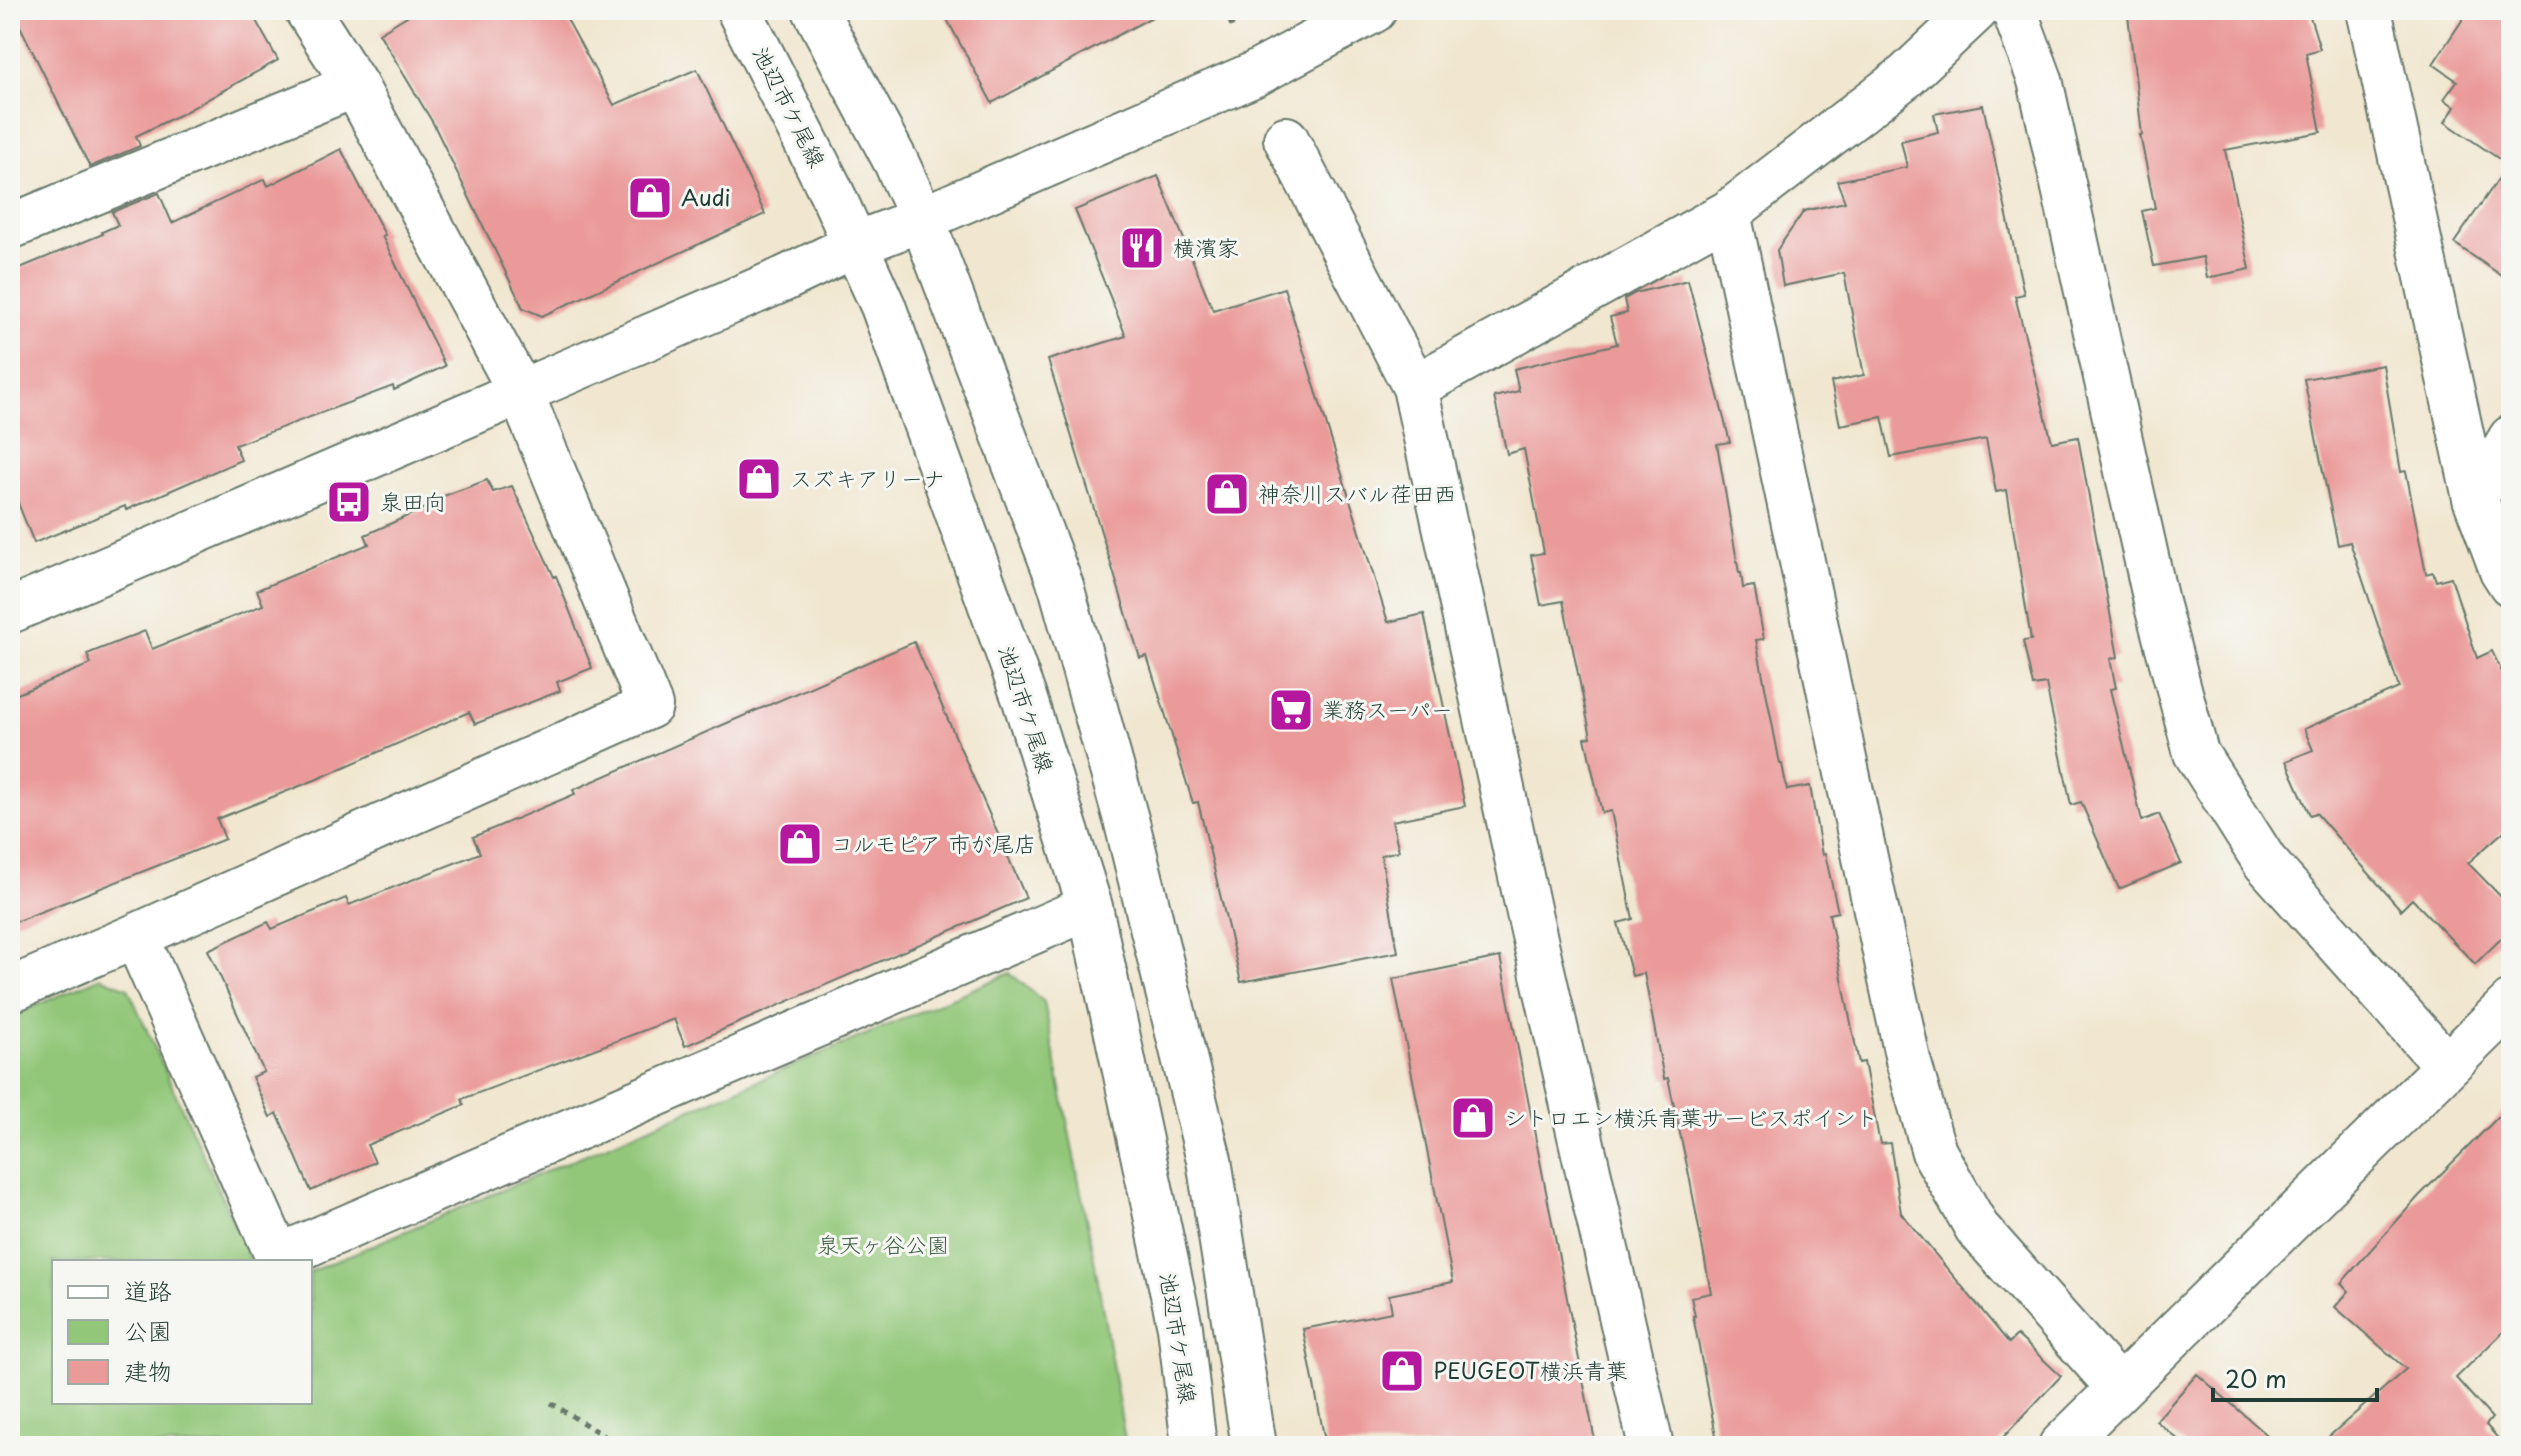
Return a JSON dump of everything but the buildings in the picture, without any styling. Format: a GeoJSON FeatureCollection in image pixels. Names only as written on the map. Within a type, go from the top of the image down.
{"type":"FeatureCollection","features":[{"type":"Feature","properties":{"kind":"street"},"geometry":{"type":"LineString","coordinates":[[10,990],[650,706],[520,391],[355,85],[307,10]]}},
{"type":"Feature","properties":{"kind":"street","name":"池辺市ケ尾線"},"geometry":{"type":"LineString","coordinates":[[739,10],[857,244],[903,358],[1025,700],[1090,907],[1180,1327],[1194,1446]]}},
{"type":"Feature","properties":{"kind":"street"},"geometry":{"type":"LineString","coordinates":[[815,10],[896,162],[922,219],[1061,586],[1123,808],[1209,1160],[1254,1446]]}},
{"type":"Feature","properties":{"kind":"street"},"geometry":{"type":"LineString","coordinates":[[10,611],[1255,74],[1374,10]]}},
{"type":"Feature","properties":{"kind":"street"},"geometry":{"type":"LineString","coordinates":[[1415,387],[1728,213],[1906,76],[1976,10]]}},
{"type":"Feature","properties":{"kind":"street"},"geometry":{"type":"LineString","coordinates":[[2014,10],[2040,80],[2157,606],[2196,753],[2265,862],[2447,1066]]}},
{"type":"Feature","properties":{"kind":"street"},"geometry":{"type":"LineString","coordinates":[[2369,10],[2475,498],[2502,570],[2511,584]]}},
{"type":"Feature","properties":{"kind":"street"},"geometry":{"type":"LineString","coordinates":[[13,218],[355,85]]}},
{"type":"Feature","properties":{"kind":"street"},"geometry":{"type":"LineString","coordinates":[[1286,139],[1415,387],[1529,913],[1651,1446]]}},
{"type":"Feature","properties":{"kind":"street"},"geometry":{"type":"LineString","coordinates":[[1728,213],[1905,1044],[1934,1152],[1977,1228],[2119,1388]]}},
{"type":"Feature","properties":{"kind":"street"},"geometry":{"type":"LineString","coordinates":[[2475,498],[2511,438]]}},
{"type":"Feature","properties":{"kind":"street"},"geometry":{"type":"LineString","coordinates":[[136,936],[278,1257],[1090,907]]}},
{"type":"Feature","properties":{"kind":"street"},"geometry":{"type":"LineString","coordinates":[[2061,1446],[2511,1003]]}},
{"type":"Feature","properties":{"kind":"path"},"geometry":{"type":"LineString","coordinates":[[551,1403],[620,1446]]}},
{"type":"Feature","properties":{"kind":"green space","name":"泉天ヶ谷公園"},"geometry":{"type":"Polygon","coordinates":[[[1010,973],[1044,1002],[1095,1264],[1126,1446],[10,1446],[10,1017],[101,977],[128,988],[250,1260],[52,1260],[52,1404],[312,1404],[312,1271],[1010,973]]]}},
{"type":"Feature","properties":{"kind":"place","name":"Audi"},"geometry":{"type":"Point","coordinates":[650,198]}},
{"type":"Feature","properties":{"kind":"place","name":"横濱家"},"geometry":{"type":"Point","coordinates":[1142,248]}},
{"type":"Feature","properties":{"kind":"place","name":"スズキアリーナ"},"geometry":{"type":"Point","coordinates":[759,479]}},
{"type":"Feature","properties":{"kind":"place","name":"神奈川スバル荏田西"},"geometry":{"type":"Point","coordinates":[1227,494]}},
{"type":"Feature","properties":{"kind":"place","name":"泉田向"},"geometry":{"type":"Point","coordinates":[349,502]}},
{"type":"Feature","properties":{"kind":"place","name":"業務スーパー"},"geometry":{"type":"Point","coordinates":[1291,710]}},
{"type":"Feature","properties":{"kind":"place","name":"コルモピア 市が尾店"},"geometry":{"type":"Point","coordinates":[800,844]}},
{"type":"Feature","properties":{"kind":"place","name":"シトロエン横浜青葉サービスポイント"},"geometry":{"type":"Point","coordinates":[1473,1118]}},
{"type":"Feature","properties":{"kind":"place","name":"PEUGEOT横浜青葉"},"geometry":{"type":"Point","coordinates":[1402,1371]}}]}
